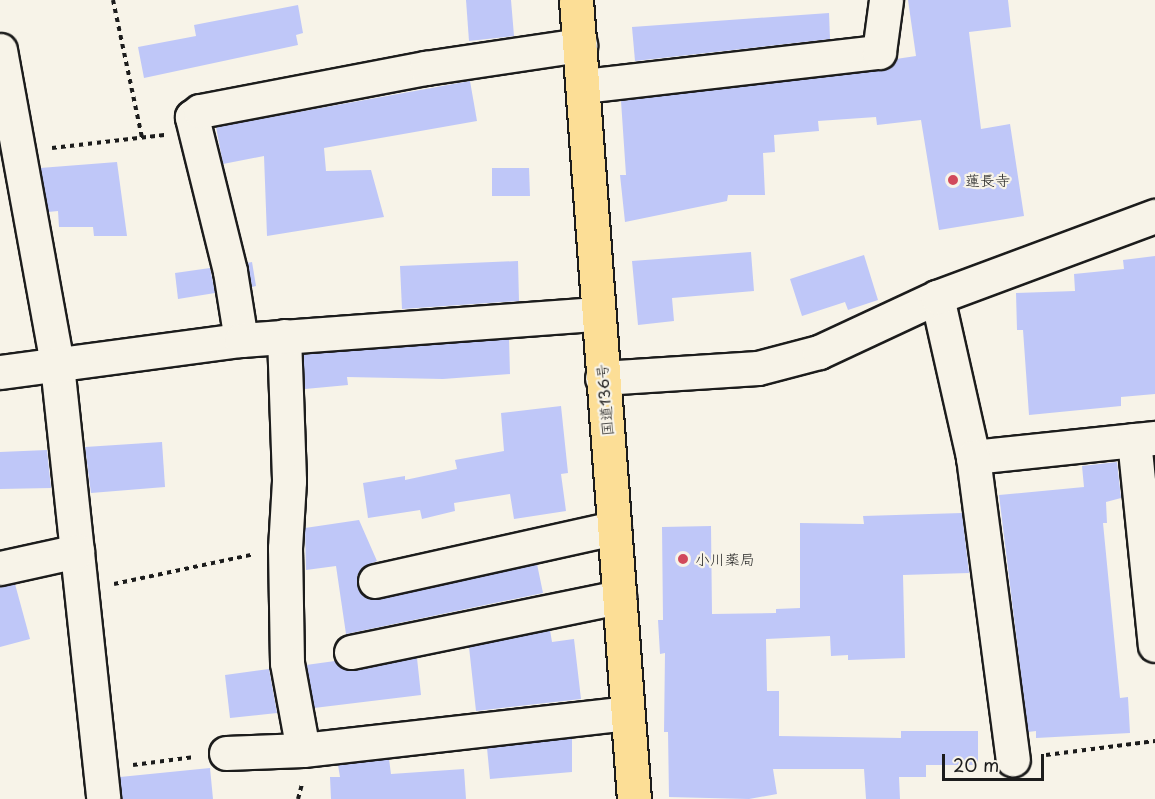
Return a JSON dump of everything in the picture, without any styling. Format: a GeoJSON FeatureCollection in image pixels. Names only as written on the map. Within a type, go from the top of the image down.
{"type":"FeatureCollection","features":[{"type":"Feature","properties":{"kind":"highway","name":"国道136号"},"geometry":{"type":"LineString","coordinates":[[576,0],[634,799]]}},
{"type":"Feature","properties":{"kind":"street"},"geometry":{"type":"LineString","coordinates":[[584,86],[879,52],[886,0]]}},
{"type":"Feature","properties":{"kind":"street"},"geometry":{"type":"LineString","coordinates":[[241,340],[230,271],[192,117],[200,111],[426,68],[580,45]]}},
{"type":"Feature","properties":{"kind":"street"},"geometry":{"type":"LineString","coordinates":[[0,50],[21,152],[57,365],[101,784]]}},
{"type":"Feature","properties":{"kind":"street"},"geometry":{"type":"LineString","coordinates":[[603,378],[758,368],[819,352],[937,297],[1155,216]]}},
{"type":"Feature","properties":{"kind":"street"},"geometry":{"type":"LineString","coordinates":[[937,297],[973,457],[1013,759]]}},
{"type":"Feature","properties":{"kind":"street"},"geometry":{"type":"LineString","coordinates":[[0,372],[241,340],[597,314]]}},
{"type":"Feature","properties":{"kind":"street"},"geometry":{"type":"LineString","coordinates":[[284,336],[289,482],[285,548],[287,663],[303,750]]}},
{"type":"Feature","properties":{"kind":"street"},"geometry":{"type":"LineString","coordinates":[[973,457],[1145,439],[1155,645]]}},
{"type":"Feature","properties":{"kind":"street"},"geometry":{"type":"LineString","coordinates":[[375,581],[614,528]]}},
{"type":"Feature","properties":{"kind":"street"},"geometry":{"type":"LineString","coordinates":[[0,568],[77,551]]}},
{"type":"Feature","properties":{"kind":"street"},"geometry":{"type":"LineString","coordinates":[[351,652],[619,597]]}},
{"type":"Feature","properties":{"kind":"street"},"geometry":{"type":"LineString","coordinates":[[226,753],[303,750],[627,713]]}},
{"type":"Feature","properties":{"kind":"path"},"geometry":{"type":"LineString","coordinates":[[113,0],[142,138]]}},
{"type":"Feature","properties":{"kind":"path"},"geometry":{"type":"LineString","coordinates":[[21,152],[195,132]]}},
{"type":"Feature","properties":{"kind":"path"},"geometry":{"type":"LineString","coordinates":[[81,590],[285,548]]}},
{"type":"Feature","properties":{"kind":"path"},"geometry":{"type":"LineString","coordinates":[[1013,759],[1155,741]]}},
{"type":"Feature","properties":{"kind":"path"},"geometry":{"type":"LineString","coordinates":[[101,784],[226,753]]}},
{"type":"Feature","properties":{"kind":"building"},"geometry":{"type":"Polygon","coordinates":[[[466,0],[511,0],[514,36],[469,41],[466,0]]]}},
{"type":"Feature","properties":{"kind":"building"},"geometry":{"type":"Polygon","coordinates":[[[908,0],[1008,0],[1011,27],[969,32],[981,129],[1010,124],[1024,216],[939,230],[921,120],[877,125],[876,117],[818,121],[819,131],[774,135],[775,152],[763,153],[765,195],[728,195],[727,201],[625,222],[620,175],[626,175],[621,101],[888,68],[896,59],[916,56],[908,0]]]}},
{"type":"Feature","properties":{"kind":"building"},"geometry":{"type":"Polygon","coordinates":[[[298,5],[303,33],[296,35],[298,45],[144,78],[138,47],[196,36],[194,25],[298,5]]]}},
{"type":"Feature","properties":{"kind":"building"},"geometry":{"type":"Polygon","coordinates":[[[829,13],[830,39],[635,61],[632,27],[829,13]]]}},
{"type":"Feature","properties":{"kind":"building"},"geometry":{"type":"Polygon","coordinates":[[[470,81],[477,121],[324,148],[326,171],[371,170],[384,217],[267,236],[264,156],[223,164],[216,127],[470,81]]]}},
{"type":"Feature","properties":{"kind":"building"},"geometry":{"type":"Polygon","coordinates":[[[117,162],[127,236],[94,236],[93,227],[59,227],[58,211],[48,212],[40,168],[117,162]]]}},
{"type":"Feature","properties":{"kind":"building"},"geometry":{"type":"Polygon","coordinates":[[[492,168],[529,168],[530,196],[492,196],[492,168]]]}},
{"type":"Feature","properties":{"kind":"building"},"geometry":{"type":"Polygon","coordinates":[[[751,252],[754,291],[672,298],[674,321],[638,325],[632,261],[751,252]]]}},
{"type":"Feature","properties":{"kind":"building"},"geometry":{"type":"Polygon","coordinates":[[[864,255],[878,300],[848,310],[845,302],[802,316],[790,279],[864,255]]]}},
{"type":"Feature","properties":{"kind":"building"},"geometry":{"type":"Polygon","coordinates":[[[1155,256],[1155,394],[1121,397],[1121,406],[1029,415],[1023,330],[1017,330],[1016,293],[1075,291],[1074,274],[1124,269],[1123,260],[1155,256]]]}},
{"type":"Feature","properties":{"kind":"building"},"geometry":{"type":"Polygon","coordinates":[[[518,261],[519,301],[402,309],[400,266],[518,261]]]}},
{"type":"Feature","properties":{"kind":"building"},"geometry":{"type":"Polygon","coordinates":[[[252,262],[256,286],[252,287],[247,263],[252,262]]]}},
{"type":"Feature","properties":{"kind":"building"},"geometry":{"type":"Polygon","coordinates":[[[210,268],[215,293],[178,299],[175,273],[210,268]]]}},
{"type":"Feature","properties":{"kind":"building"},"geometry":{"type":"Polygon","coordinates":[[[509,339],[510,374],[443,379],[347,377],[348,385],[305,389],[303,354],[509,339]]]}},
{"type":"Feature","properties":{"kind":"building"},"geometry":{"type":"Polygon","coordinates":[[[561,406],[568,473],[561,474],[566,511],[514,519],[510,494],[454,503],[455,511],[422,519],[420,510],[368,518],[363,483],[405,476],[405,480],[457,469],[455,460],[504,451],[501,413],[561,406]]]}},
{"type":"Feature","properties":{"kind":"building"},"geometry":{"type":"Polygon","coordinates":[[[162,442],[165,487],[91,493],[85,447],[162,442]]]}},
{"type":"Feature","properties":{"kind":"building"},"geometry":{"type":"Polygon","coordinates":[[[47,450],[51,488],[0,489],[0,452],[47,450]]]}},
{"type":"Feature","properties":{"kind":"building"},"geometry":{"type":"Polygon","coordinates":[[[1117,462],[1121,498],[1106,502],[1107,523],[1103,523],[1120,698],[1128,697],[1130,733],[1036,738],[1036,731],[1028,732],[999,495],[1084,487],[1082,466],[1117,462]]]}},
{"type":"Feature","properties":{"kind":"building"},"geometry":{"type":"Polygon","coordinates":[[[962,513],[969,573],[903,575],[905,658],[848,660],[848,655],[831,656],[830,636],[766,639],[767,691],[779,691],[779,736],[901,738],[901,731],[978,731],[978,765],[926,765],[926,777],[899,777],[900,799],[866,799],[864,769],[773,769],[777,794],[749,799],[669,797],[668,732],[664,732],[665,653],[660,654],[658,620],[663,620],[662,527],[711,526],[712,614],[776,613],[776,609],[800,608],[800,523],[864,524],[863,516],[962,513]]]}},
{"type":"Feature","properties":{"kind":"building"},"geometry":{"type":"Polygon","coordinates":[[[359,520],[377,561],[363,567],[357,576],[361,593],[369,599],[537,564],[543,593],[346,634],[336,566],[306,570],[305,528],[359,520]]]}},
{"type":"Feature","properties":{"kind":"building"},"geometry":{"type":"Polygon","coordinates":[[[15,584],[30,639],[0,647],[0,586],[15,584]]]}},
{"type":"Feature","properties":{"kind":"building"},"geometry":{"type":"Polygon","coordinates":[[[550,630],[552,642],[574,639],[581,699],[476,711],[469,647],[550,630]]]}},
{"type":"Feature","properties":{"kind":"building"},"geometry":{"type":"Polygon","coordinates":[[[417,658],[421,695],[314,708],[306,665],[335,661],[345,670],[354,670],[417,658]]]}},
{"type":"Feature","properties":{"kind":"building"},"geometry":{"type":"Polygon","coordinates":[[[269,669],[277,713],[230,718],[225,675],[269,669]]]}},
{"type":"Feature","properties":{"kind":"building"},"geometry":{"type":"Polygon","coordinates":[[[572,738],[572,772],[490,779],[487,748],[572,738]]]}},
{"type":"Feature","properties":{"kind":"building"},"geometry":{"type":"Polygon","coordinates":[[[389,759],[391,774],[464,769],[466,799],[331,799],[330,777],[340,777],[338,765],[389,759]]]}},
{"type":"Feature","properties":{"kind":"building"},"geometry":{"type":"Polygon","coordinates":[[[210,768],[213,799],[121,799],[120,777],[210,768]]]}},
{"type":"Feature","properties":{"kind":"place","name":"蓮長寺"},"geometry":{"type":"Point","coordinates":[953,180]}},
{"type":"Feature","properties":{"kind":"place","name":"小川薬局"},"geometry":{"type":"Point","coordinates":[683,559]}}]}
